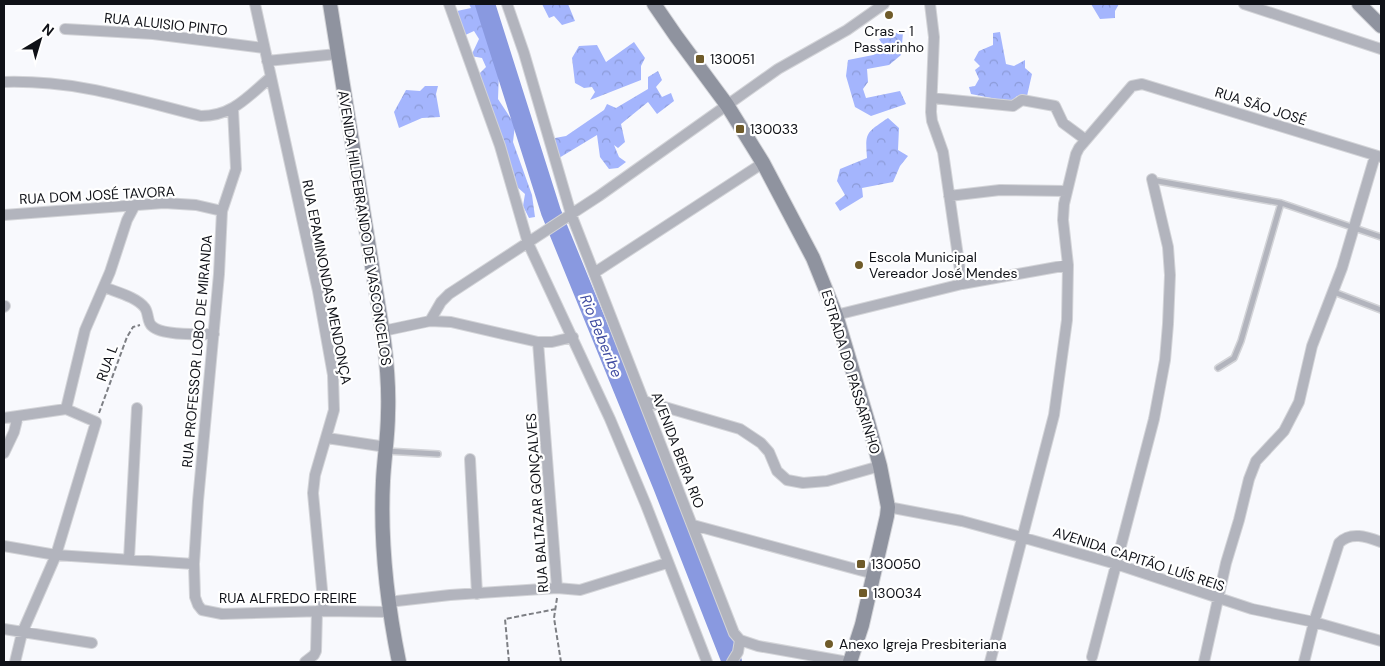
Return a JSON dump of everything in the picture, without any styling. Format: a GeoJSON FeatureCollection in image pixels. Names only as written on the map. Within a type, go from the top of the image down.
{"type":"FeatureCollection","features":[{"type":"Feature","properties":{"kind":"street","name":"RUA EPAMINONDAS MENDONÇA"},"geometry":{"type":"LineString","coordinates":[[255,4],[318,291],[333,375],[334,410],[315,475],[312,493],[321,611],[316,651],[314,656],[305,662]]}},
{"type":"Feature","properties":{"kind":"street","name":"AVENIDA HILDEBRANDO DE VASCONCELOS"},"geometry":{"type":"LineString","coordinates":[[330,4],[383,332],[388,379],[383,519],[389,607],[399,662]]}},
{"type":"Feature","properties":{"kind":"street"},"geometry":{"type":"LineString","coordinates":[[449,4],[532,239],[614,428],[707,662]]}},
{"type":"Feature","properties":{"kind":"street","name":"AVENIDA BEIRA RIO"},"geometry":{"type":"LineString","coordinates":[[507,4],[524,53],[567,216],[594,273],[727,617],[739,638]]}},
{"type":"Feature","properties":{"kind":"street","name":"ESTRADA DO PASSARINHO"},"geometry":{"type":"LineString","coordinates":[[654,4],[727,105],[763,163],[809,250],[836,315],[880,466],[888,507],[862,625],[849,662]]}},
{"type":"Feature","properties":{"kind":"street"},"geometry":{"type":"LineString","coordinates":[[430,321],[441,302],[449,294],[567,216],[778,69],[847,30],[884,4]]}},
{"type":"Feature","properties":{"kind":"street"},"geometry":{"type":"LineString","coordinates":[[930,4],[934,37],[932,122],[943,152],[962,284]]}},
{"type":"Feature","properties":{"kind":"street"},"geometry":{"type":"LineString","coordinates":[[1244,4],[1381,49]]}},
{"type":"Feature","properties":{"kind":"street"},"geometry":{"type":"LineString","coordinates":[[1359,4],[1381,26]]}},
{"type":"Feature","properties":{"kind":"street","name":"RUA ALUISIO PINTO"},"geometry":{"type":"LineString","coordinates":[[65,29],[153,34],[264,48]]}},
{"type":"Feature","properties":{"kind":"street"},"geometry":{"type":"LineString","coordinates":[[267,61],[337,54]]}},
{"type":"Feature","properties":{"kind":"street"},"geometry":{"type":"LineString","coordinates":[[4,82],[45,82],[80,86],[107,91],[201,116],[213,116],[233,109],[271,77]]}},
{"type":"Feature","properties":{"kind":"street","name":"RUA SÃO JOSÉ"},"geometry":{"type":"LineString","coordinates":[[1086,140],[1132,86],[1142,84],[1378,156]]}},
{"type":"Feature","properties":{"kind":"street"},"geometry":{"type":"LineString","coordinates":[[932,98],[1013,106],[1022,100],[1055,106],[1063,123],[1086,140],[1076,154],[1064,204],[1063,220],[1068,265],[1067,320],[1058,395],[990,662]]}},
{"type":"Feature","properties":{"kind":"street","name":"RUA PROFESSOR LOBO DE MIRANDA"},"geometry":{"type":"LineString","coordinates":[[195,597],[194,564],[219,274],[222,211],[236,169],[233,109]]}},
{"type":"Feature","properties":{"kind":"street"},"geometry":{"type":"LineString","coordinates":[[1204,662],[1226,563],[1249,479],[1256,460],[1284,431],[1299,402],[1312,346],[1334,292],[1378,156]]}},
{"type":"Feature","properties":{"kind":"street"},"geometry":{"type":"LineString","coordinates":[[594,273],[763,163]]}},
{"type":"Feature","properties":{"kind":"street"},"geometry":{"type":"LineString","coordinates":[[1092,657],[1154,418],[1164,368],[1170,275],[1168,247],[1152,179]]}},
{"type":"Feature","properties":{"kind":"street"},"geometry":{"type":"LineString","coordinates":[[949,196],[1000,190],[1067,191]]}},
{"type":"Feature","properties":{"kind":"street","name":"RUA DOM JOSÉ TAVORA"},"geometry":{"type":"LineString","coordinates":[[4,215],[134,205],[178,204],[196,205],[222,211]]}},
{"type":"Feature","properties":{"kind":"street"},"geometry":{"type":"LineString","coordinates":[[66,409],[85,330],[104,287],[134,205]]}},
{"type":"Feature","properties":{"kind":"street"},"geometry":{"type":"LineString","coordinates":[[836,315],[962,284],[1068,265]]}},
{"type":"Feature","properties":{"kind":"street"},"geometry":{"type":"LineString","coordinates":[[104,287],[139,303],[147,311],[150,324],[156,329],[165,332],[214,334]]}},
{"type":"Feature","properties":{"kind":"street"},"geometry":{"type":"LineString","coordinates":[[383,332],[430,321],[451,322],[538,342],[552,342],[573,337]]}},
{"type":"Feature","properties":{"kind":"street","name":"RUA BALTAZAR GONÇALVES"},"geometry":{"type":"LineString","coordinates":[[538,342],[557,588]]}},
{"type":"Feature","properties":{"kind":"street"},"geometry":{"type":"LineString","coordinates":[[644,401],[740,429],[761,443],[769,452],[777,470],[787,480],[803,483],[827,481],[880,466]]}},
{"type":"Feature","properties":{"kind":"street"},"geometry":{"type":"LineString","coordinates":[[129,559],[136,408]]}},
{"type":"Feature","properties":{"kind":"street"},"geometry":{"type":"LineString","coordinates":[[4,418],[66,409],[96,422],[56,555],[22,633],[15,662]]}},
{"type":"Feature","properties":{"kind":"street"},"geometry":{"type":"LineString","coordinates":[[4,452],[14,432],[18,416]]}},
{"type":"Feature","properties":{"kind":"street"},"geometry":{"type":"LineString","coordinates":[[326,438],[386,449]]}},
{"type":"Feature","properties":{"kind":"street"},"geometry":{"type":"LineString","coordinates":[[470,459],[477,594]]}},
{"type":"Feature","properties":{"kind":"street","name":"AVENIDA CAPITÃO LUÍS REIS"},"geometry":{"type":"LineString","coordinates":[[888,507],[962,521],[1022,537],[1116,564],[1252,609],[1314,622],[1381,641]]}},
{"type":"Feature","properties":{"kind":"street"},"geometry":{"type":"LineString","coordinates":[[693,525],[874,574]]}},
{"type":"Feature","properties":{"kind":"street"},"geometry":{"type":"LineString","coordinates":[[1304,662],[1314,622],[1339,543],[1350,536],[1363,536],[1381,542]]}},
{"type":"Feature","properties":{"kind":"street"},"geometry":{"type":"LineString","coordinates":[[4,546],[56,555],[194,564]]}},
{"type":"Feature","properties":{"kind":"street","name":"RUA ALFREDO FREIRE"},"geometry":{"type":"LineString","coordinates":[[195,597],[202,610],[222,614],[389,607],[477,594],[557,588],[580,590],[668,563]]}},
{"type":"Feature","properties":{"kind":"street"},"geometry":{"type":"LineString","coordinates":[[4,629],[92,643]]}},
{"type":"Feature","properties":{"kind":"street"},"geometry":{"type":"LineString","coordinates":[[732,662],[738,652],[739,638],[758,646],[849,662]]}},
{"type":"Feature","properties":{"kind":"lane"},"geometry":{"type":"LineString","coordinates":[[1152,179],[1281,203],[1381,237]]}},
{"type":"Feature","properties":{"kind":"lane"},"geometry":{"type":"LineString","coordinates":[[1218,368],[1234,358],[1241,342],[1281,203]]}},
{"type":"Feature","properties":{"kind":"lane"},"geometry":{"type":"LineString","coordinates":[[1334,292],[1381,310]]}},
{"type":"Feature","properties":{"kind":"lane"},"geometry":{"type":"LineString","coordinates":[[386,449],[438,454]]}},
{"type":"Feature","properties":{"kind":"path","name":"RUA L"},"geometry":{"type":"LineString","coordinates":[[96,422],[132,326],[150,324]]}},
{"type":"Feature","properties":{"kind":"path","name":"RUA BALTAZAR GONÇALVES"},"geometry":{"type":"LineString","coordinates":[[557,588],[558,604],[554,618],[561,662]]}},
{"type":"Feature","properties":{"kind":"path"},"geometry":{"type":"LineString","coordinates":[[509,662],[505,619],[556,609]]}},
{"type":"Feature","properties":{"kind":"green space"},"geometry":{"type":"Polygon","coordinates":[[[469,4],[479,4],[499,73],[498,99],[515,125],[513,142],[532,195],[535,217],[529,218],[523,206],[525,194],[516,186],[478,75],[486,67],[482,58],[471,56],[479,39],[474,31],[461,37],[457,11],[471,8],[469,4]]]}},
{"type":"Feature","properties":{"kind":"green space"},"geometry":{"type":"Polygon","coordinates":[[[542,4],[568,4],[575,21],[562,25],[554,16],[549,18],[542,4]]]}},
{"type":"Feature","properties":{"kind":"green space"},"geometry":{"type":"Polygon","coordinates":[[[1091,4],[1119,4],[1115,11],[1115,18],[1100,19],[1091,4]]]}},
{"type":"Feature","properties":{"kind":"green space"},"geometry":{"type":"Polygon","coordinates":[[[1000,32],[1006,64],[1014,66],[1025,60],[1025,68],[1032,74],[1027,96],[1017,96],[1012,102],[971,94],[969,87],[975,86],[979,79],[975,70],[980,66],[974,60],[979,51],[993,45],[993,33],[1000,32]]]}},
{"type":"Feature","properties":{"kind":"green space"},"geometry":{"type":"Polygon","coordinates":[[[895,33],[903,33],[901,55],[889,65],[867,69],[868,82],[863,89],[866,98],[900,91],[906,104],[871,116],[855,107],[846,76],[848,60],[873,55],[886,50],[879,39],[895,33]]]}},
{"type":"Feature","properties":{"kind":"green space"},"geometry":{"type":"Polygon","coordinates":[[[634,42],[645,58],[641,66],[641,80],[590,100],[595,92],[592,87],[584,88],[575,83],[572,58],[579,46],[597,45],[606,62],[634,42]]]}},
{"type":"Feature","properties":{"kind":"green space"},"geometry":{"type":"Polygon","coordinates":[[[658,71],[662,80],[656,87],[662,97],[671,93],[674,101],[657,114],[648,102],[621,124],[625,142],[618,148],[614,145],[619,157],[626,162],[618,168],[609,169],[600,157],[597,135],[559,158],[554,143],[555,138],[566,136],[604,110],[607,104],[616,108],[648,89],[648,77],[658,71]]]}},
{"type":"Feature","properties":{"kind":"green space"},"geometry":{"type":"Polygon","coordinates":[[[425,86],[438,86],[436,94],[440,117],[422,118],[399,128],[394,112],[406,90],[420,91],[425,86]]]}},
{"type":"Feature","properties":{"kind":"green space"},"geometry":{"type":"Polygon","coordinates":[[[888,118],[899,128],[898,150],[908,156],[900,166],[893,182],[862,188],[863,197],[840,211],[835,203],[845,195],[837,181],[840,169],[867,158],[866,143],[868,134],[888,118]]]}},
{"type":"Feature","properties":{"kind":"waterway","name":"Rio Beberibe"},"geometry":{"type":"LineString","coordinates":[[485,4],[551,212],[663,486],[732,662]]}},
{"type":"Feature","properties":{"kind":"place","name":"Cras - 1 Passarinho"},"geometry":{"type":"Point","coordinates":[889,15]}},
{"type":"Feature","properties":{"kind":"place","name":"130051"},"geometry":{"type":"Point","coordinates":[700,59]}},
{"type":"Feature","properties":{"kind":"place","name":"130033"},"geometry":{"type":"Point","coordinates":[740,129]}},
{"type":"Feature","properties":{"kind":"place","name":"Escola Municipal Vereador José Mendes"},"geometry":{"type":"Point","coordinates":[859,265]}},
{"type":"Feature","properties":{"kind":"place","name":"130050"},"geometry":{"type":"Point","coordinates":[861,564]}},
{"type":"Feature","properties":{"kind":"place","name":"130034"},"geometry":{"type":"Point","coordinates":[863,593]}},
{"type":"Feature","properties":{"kind":"place","name":"Anexo Igreja Presbiteriana"},"geometry":{"type":"Point","coordinates":[829,644]}}]}
